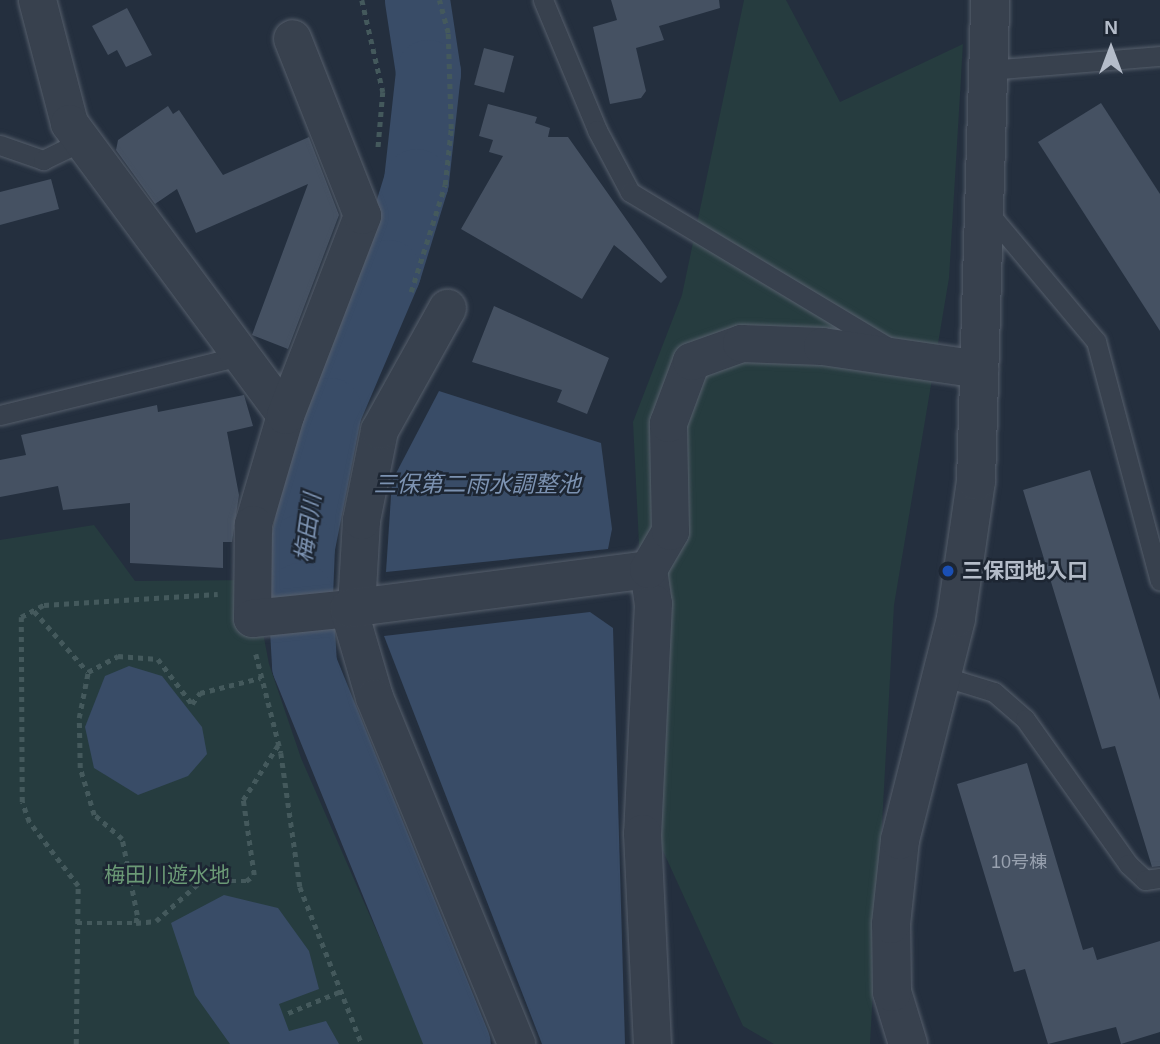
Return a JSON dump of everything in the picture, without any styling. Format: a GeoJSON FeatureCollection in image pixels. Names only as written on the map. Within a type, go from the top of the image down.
{"type":"FeatureCollection","features":[{"type":"Feature","properties":{"kind":"street"},"geometry":{"type":"LineString","coordinates":[[37,0],[68,124],[285,415]]}},
{"type":"Feature","properties":{"kind":"street"},"geometry":{"type":"LineString","coordinates":[[908,1044],[892,992],[891,924],[900,840],[942,676],[976,481],[990,0]]}},
{"type":"Feature","properties":{"kind":"street"},"geometry":{"type":"LineString","coordinates":[[292,38],[362,215],[285,415],[254,524],[245,613],[348,609],[648,569]]}},
{"type":"Feature","properties":{"kind":"street"},"geometry":{"type":"LineString","coordinates":[[447,308],[379,430],[361,520],[348,609],[374,697],[516,1044]]}},
{"type":"Feature","properties":{"kind":"street"},"geometry":{"type":"LineString","coordinates":[[652,1044],[642,833],[653,603],[648,569],[670,531],[668,423],[691,361],[741,343],[822,346],[979,369]]}},
{"type":"Feature","properties":{"kind":"lane"},"geometry":{"type":"LineString","coordinates":[[543,0],[597,130],[630,191],[907,359]]}},
{"type":"Feature","properties":{"kind":"lane"},"geometry":{"type":"LineString","coordinates":[[989,70],[1160,56]]}},
{"type":"Feature","properties":{"kind":"lane"},"geometry":{"type":"LineString","coordinates":[[0,145],[43,160],[82,141]]}},
{"type":"Feature","properties":{"kind":"lane"},"geometry":{"type":"LineString","coordinates":[[984,207],[1097,341],[1160,581]]}},
{"type":"Feature","properties":{"kind":"lane"},"geometry":{"type":"LineString","coordinates":[[0,415],[241,356]]}},
{"type":"Feature","properties":{"kind":"lane"},"geometry":{"type":"LineString","coordinates":[[942,676],[995,692],[1025,719],[1128,864],[1145,880],[1160,878]]}},
{"type":"Feature","properties":{"kind":"path"},"geometry":{"type":"LineString","coordinates":[[362,0],[383,92],[377,159]]}},
{"type":"Feature","properties":{"kind":"path"},"geometry":{"type":"LineString","coordinates":[[407,303],[445,185],[448,33],[439,0]]}},
{"type":"Feature","properties":{"kind":"path"},"geometry":{"type":"LineString","coordinates":[[76,1044],[78,886],[29,822],[22,802],[21,617],[34,611],[221,593],[245,613],[279,744],[300,887],[339,992],[362,1044]]}},
{"type":"Feature","properties":{"kind":"path"},"geometry":{"type":"LineString","coordinates":[[34,611],[88,672]]}},
{"type":"Feature","properties":{"kind":"path"},"geometry":{"type":"LineString","coordinates":[[88,672],[118,656],[158,659],[192,704],[200,693],[260,678]]}},
{"type":"Feature","properties":{"kind":"path"},"geometry":{"type":"LineString","coordinates":[[88,672],[79,718],[80,768],[94,815],[122,839],[134,882],[136,923]]}},
{"type":"Feature","properties":{"kind":"path"},"geometry":{"type":"LineString","coordinates":[[77,923],[156,921],[201,881],[246,881],[254,874],[243,800],[279,744]]}},
{"type":"Feature","properties":{"kind":"path"},"geometry":{"type":"LineString","coordinates":[[288,1013],[339,992]]}},
{"type":"Feature","properties":{"kind":"green space"},"geometry":{"type":"Polygon","coordinates":[[[744,0],[786,0],[840,102],[963,44],[949,278],[894,605],[870,1044],[774,1044],[743,1026],[653,829],[633,422],[682,295],[744,0]]]}},
{"type":"Feature","properties":{"kind":"green space","name":"梅田川遊水地"},"geometry":{"type":"Polygon","coordinates":[[[94,525],[135,581],[253,580],[269,664],[301,758],[426,1044],[0,1044],[0,540],[94,525]]]}},
{"type":"Feature","properties":{"kind":"water","name":"三保第二雨水調整池"},"geometry":{"type":"Polygon","coordinates":[[[439,391],[601,443],[612,529],[608,549],[386,572],[392,481],[439,391]]]}},
{"type":"Feature","properties":{"kind":"water"},"geometry":{"type":"Polygon","coordinates":[[[590,612],[613,628],[625,1044],[542,1044],[384,636],[590,612]]]}},
{"type":"Feature","properties":{"kind":"water"},"geometry":{"type":"Polygon","coordinates":[[[129,666],[162,676],[202,727],[207,754],[188,776],[138,795],[94,768],[85,727],[105,676],[129,666]]]}},
{"type":"Feature","properties":{"kind":"water"},"geometry":{"type":"Polygon","coordinates":[[[224,895],[278,908],[309,951],[319,989],[279,1004],[289,1031],[326,1021],[339,1044],[230,1044],[195,995],[171,923],[224,895]]]}},
{"type":"Feature","properties":{"kind":"building"},"geometry":{"type":"Polygon","coordinates":[[[611,0],[719,0],[720,8],[659,26],[664,40],[636,48],[646,91],[641,98],[610,104],[593,27],[617,20],[611,0]]]}},
{"type":"Feature","properties":{"kind":"building"},"geometry":{"type":"Polygon","coordinates":[[[127,8],[152,55],[126,67],[117,50],[108,55],[92,26],[127,8]]]}},
{"type":"Feature","properties":{"kind":"building"},"geometry":{"type":"Polygon","coordinates":[[[484,48],[514,56],[504,93],[474,85],[484,48]]]}},
{"type":"Feature","properties":{"kind":"building"},"geometry":{"type":"Polygon","coordinates":[[[1101,103],[1160,194],[1160,331],[1038,142],[1101,103]]]}},
{"type":"Feature","properties":{"kind":"building"},"geometry":{"type":"Polygon","coordinates":[[[488,104],[537,117],[535,123],[550,128],[548,137],[568,137],[667,277],[661,283],[614,245],[582,299],[461,229],[503,156],[489,152],[493,140],[479,136],[488,104]]]}},
{"type":"Feature","properties":{"kind":"building"},"geometry":{"type":"Polygon","coordinates":[[[168,106],[173,114],[179,110],[223,175],[309,137],[339,215],[288,349],[252,335],[308,184],[196,233],[177,189],[155,204],[116,150],[118,140],[168,106]]]}},
{"type":"Feature","properties":{"kind":"building"},"geometry":{"type":"Polygon","coordinates":[[[51,179],[59,209],[0,225],[0,192],[51,179]]]}},
{"type":"Feature","properties":{"kind":"building"},"geometry":{"type":"Polygon","coordinates":[[[494,306],[609,358],[587,414],[557,402],[562,390],[472,362],[494,306]]]}},
{"type":"Feature","properties":{"kind":"building"},"geometry":{"type":"Polygon","coordinates":[[[244,395],[253,426],[227,432],[239,495],[232,542],[223,542],[223,568],[130,563],[130,503],[63,510],[58,486],[0,497],[0,460],[26,455],[21,435],[157,405],[158,412],[244,395]]]}},
{"type":"Feature","properties":{"kind":"building"},"geometry":{"type":"Polygon","coordinates":[[[1090,470],[1160,700],[1160,866],[1152,867],[1115,746],[1102,749],[1023,490],[1090,470]]]}},
{"type":"Feature","properties":{"kind":"building"},"geometry":{"type":"Polygon","coordinates":[[[1027,763],[1083,950],[1093,947],[1097,960],[1160,941],[1160,1032],[1121,1044],[1116,1027],[1048,1044],[1025,969],[1014,972],[957,784],[1027,763]]]}},
{"type":"Feature","properties":{"kind":"waterway","name":"梅田川"},"geometry":{"type":"LineString","coordinates":[[417,0],[428,72],[416,181],[388,272],[329,410],[302,546],[300,595],[304,665],[458,1044]]}},
{"type":"Feature","properties":{"kind":"place","name":"三保団地入口"},"geometry":{"type":"Point","coordinates":[948,571]}}]}
